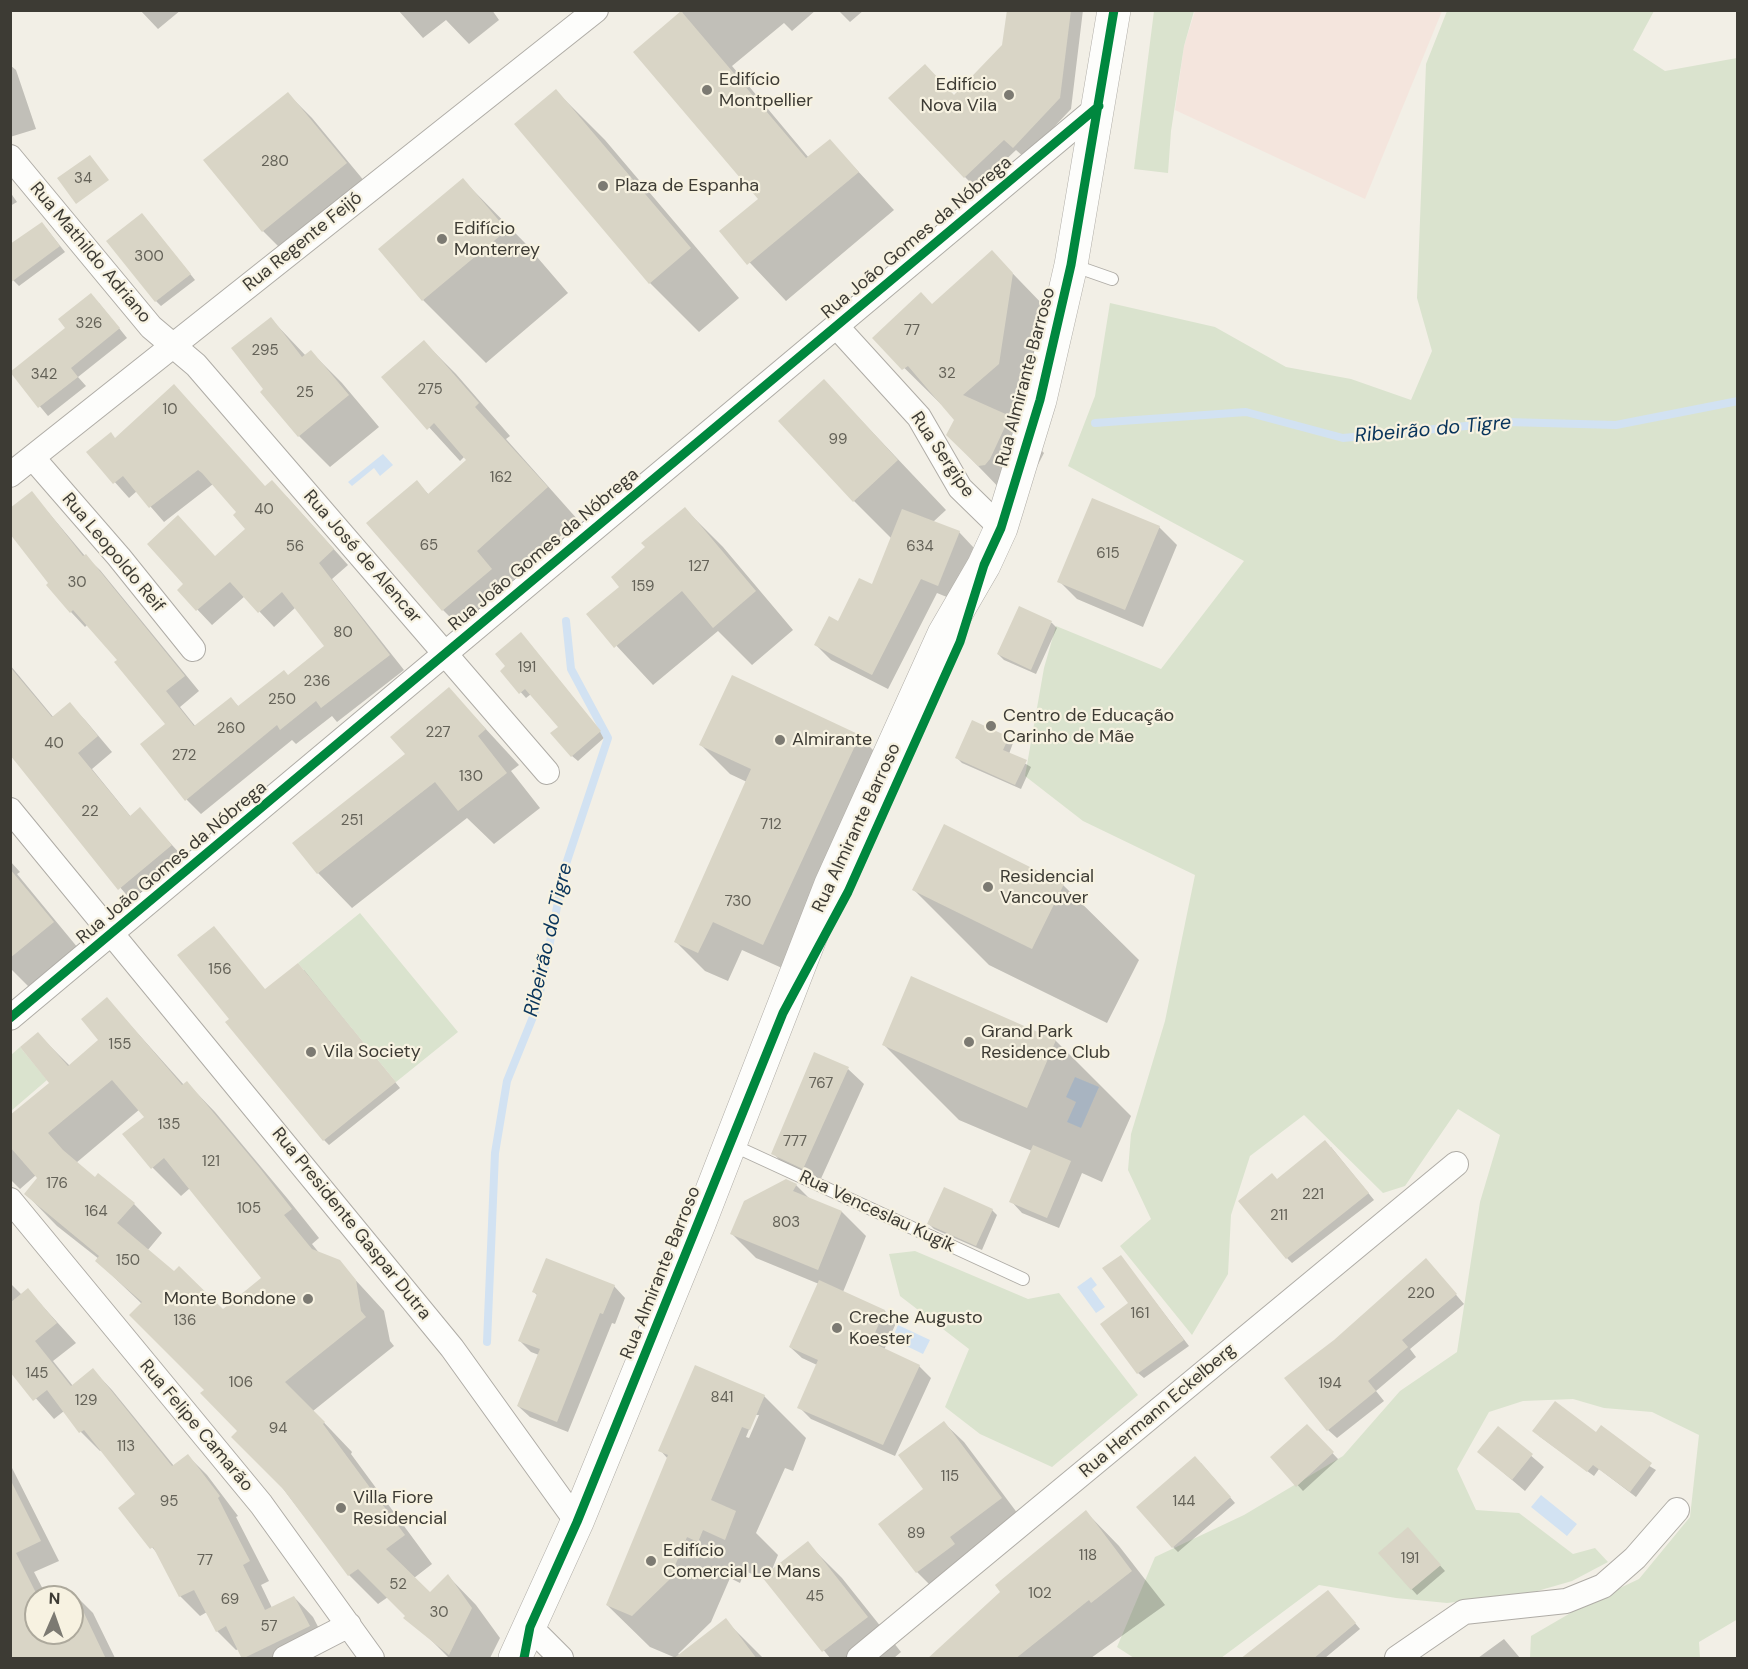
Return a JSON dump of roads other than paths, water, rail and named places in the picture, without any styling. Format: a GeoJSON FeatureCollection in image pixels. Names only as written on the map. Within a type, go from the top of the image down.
{"type":"FeatureCollection","features":[{"type":"Feature","properties":{"kind":"main road","name":"Rua Almirante Barroso"},"geometry":{"type":"LineString","coordinates":[[515,1659],[527,1643],[577,1522],[783,1013],[831,884],[944,634],[984,565],[1001,528],[1040,400],[1071,264],[1114,10]]}},
{"type":"Feature","properties":{"kind":"street","name":"Rua Regente Feijó"},"geometry":{"type":"LineString","coordinates":[[10,475],[596,10]]}},
{"type":"Feature","properties":{"kind":"street","name":"Rua João Gomes da Nóbrega"},"geometry":{"type":"LineString","coordinates":[[10,1018],[1099,106]]}},
{"type":"Feature","properties":{"kind":"street","name":"Rua Mathildo Adriano"},"geometry":{"type":"LineString","coordinates":[[10,157],[151,327],[174,346]]}},
{"type":"Feature","properties":{"kind":"street","name":"Rua Sergipe"},"geometry":{"type":"LineString","coordinates":[[837,327],[919,417],[960,488],[1001,528]]}},
{"type":"Feature","properties":{"kind":"street","name":"Rua José de Alencar"},"geometry":{"type":"LineString","coordinates":[[174,346],[196,365],[547,772]]}},
{"type":"Feature","properties":{"kind":"street","name":"Rua Leopoldo Reif"},"geometry":{"type":"LineString","coordinates":[[33,458],[119,557],[193,649]]}},
{"type":"Feature","properties":{"kind":"street","name":"Rua Presidente Gaspar Dutra"},"geometry":{"type":"LineString","coordinates":[[10,810],[453,1348],[577,1522]]}},
{"type":"Feature","properties":{"kind":"street","name":"Rua Hermann Eckelberg"},"geometry":{"type":"LineString","coordinates":[[859,1659],[1456,1164]]}},
{"type":"Feature","properties":{"kind":"street","name":"Rua Felipe Camarão"},"geometry":{"type":"LineString","coordinates":[[10,1200],[261,1504],[372,1659]]}},
{"type":"Feature","properties":{"kind":"street"},"geometry":{"type":"LineString","coordinates":[[1397,1659],[1464,1612],[1566,1601],[1603,1586],[1635,1558],[1677,1510]]}},
{"type":"Feature","properties":{"kind":"street"},"geometry":{"type":"LineString","coordinates":[[285,1659],[349,1625]]}},
{"type":"Feature","properties":{"kind":"street"},"geometry":{"type":"LineString","coordinates":[[527,1643],[561,1659]]}},
{"type":"Feature","properties":{"kind":"lane"},"geometry":{"type":"LineString","coordinates":[[1071,264],[1112,279]]}},
{"type":"Feature","properties":{"kind":"lane","name":"Rua Venceslau Kugik"},"geometry":{"type":"LineString","coordinates":[[730,1144],[1023,1279]]}},
{"type":"Feature","properties":{"kind":"water"},"geometry":{"type":"Polygon","coordinates":[[[383,454],[393,465],[380,476],[374,468],[352,486],[348,482],[383,454]]]}},
{"type":"Feature","properties":{"kind":"water"},"geometry":{"type":"Polygon","coordinates":[[[1075,1077],[1099,1087],[1081,1128],[1067,1122],[1076,1102],[1066,1097],[1075,1077]]]}},
{"type":"Feature","properties":{"kind":"water"},"geometry":{"type":"Polygon","coordinates":[[[1091,1277],[1097,1285],[1092,1289],[1105,1307],[1096,1313],[1077,1287],[1091,1277]]]}},
{"type":"Feature","properties":{"kind":"water"},"geometry":{"type":"Polygon","coordinates":[[[898,1325],[930,1340],[923,1354],[892,1339],[898,1325]]]}},
{"type":"Feature","properties":{"kind":"water"},"geometry":{"type":"Polygon","coordinates":[[[1541,1495],[1577,1524],[1567,1536],[1531,1507],[1541,1495]]]}},
{"type":"Feature","properties":{"kind":"waterway","name":"Ribeirão do Tigre"},"geometry":{"type":"LineString","coordinates":[[1095,423],[1246,412],[1343,438],[1507,422],[1616,425],[1738,401]]}},
{"type":"Feature","properties":{"kind":"waterway","name":"Ribeirão do Tigre"},"geometry":{"type":"LineString","coordinates":[[487,1342],[495,1153],[507,1081],[537,1007],[565,867],[608,738],[571,669],[566,621]]}},
{"type":"Feature","properties":{"kind":"place","name":"Edifício Montpellier"},"geometry":{"type":"Point","coordinates":[707,90]}},
{"type":"Feature","properties":{"kind":"place","name":"Edifício Nova Vila"},"geometry":{"type":"Point","coordinates":[1009,95]}},
{"type":"Feature","properties":{"kind":"place","name":"Plaza de Espanha"},"geometry":{"type":"Point","coordinates":[603,186]}},
{"type":"Feature","properties":{"kind":"place","name":"Edifício Monterrey"},"geometry":{"type":"Point","coordinates":[442,239]}},
{"type":"Feature","properties":{"kind":"place","name":"Centro de Educação Carinho de Mãe"},"geometry":{"type":"Point","coordinates":[991,726]}},
{"type":"Feature","properties":{"kind":"place","name":"Almirante"},"geometry":{"type":"Point","coordinates":[780,740]}},
{"type":"Feature","properties":{"kind":"place","name":"Residencial Vancouver"},"geometry":{"type":"Point","coordinates":[988,887]}},
{"type":"Feature","properties":{"kind":"place","name":"Grand Park Residence Club"},"geometry":{"type":"Point","coordinates":[969,1042]}},
{"type":"Feature","properties":{"kind":"place","name":"Vila Society"},"geometry":{"type":"Point","coordinates":[311,1052]}},
{"type":"Feature","properties":{"kind":"place","name":"Monte Bondone"},"geometry":{"type":"Point","coordinates":[308,1299]}},
{"type":"Feature","properties":{"kind":"place","name":"Creche Augusto Koester"},"geometry":{"type":"Point","coordinates":[837,1328]}},
{"type":"Feature","properties":{"kind":"place","name":"Villa Fiore Residencial"},"geometry":{"type":"Point","coordinates":[341,1508]}},
{"type":"Feature","properties":{"kind":"place","name":"Edifício Comercial Le Mans"},"geometry":{"type":"Point","coordinates":[651,1561]}}]}
